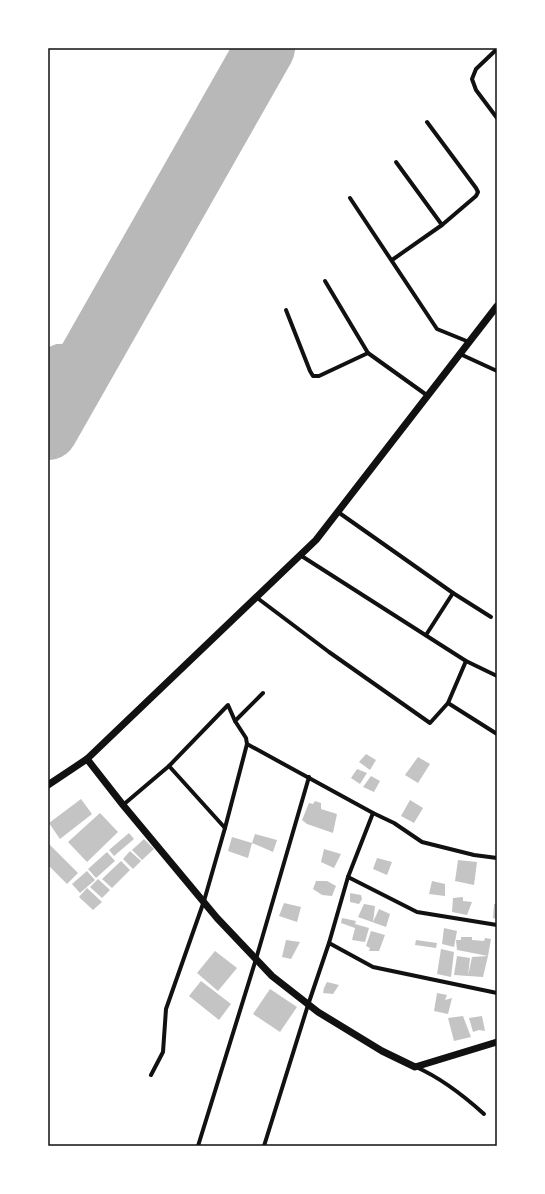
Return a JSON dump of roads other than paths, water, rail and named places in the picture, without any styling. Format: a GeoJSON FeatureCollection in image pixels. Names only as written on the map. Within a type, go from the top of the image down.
{"type":"FeatureCollection","features":[{"type":"Feature","properties":{"kind":"main road"},"geometry":{"type":"LineString","coordinates":[[48,785],[86,759],[316,540],[497,306]]}},
{"type":"Feature","properties":{"kind":"main road"},"geometry":{"type":"LineString","coordinates":[[86,759],[217,918],[272,976],[318,1012],[382,1051],[415,1067],[497,1042]]}},
{"type":"Feature","properties":{"kind":"street"},"geometry":{"type":"LineString","coordinates":[[497,49],[476,69],[472,79],[476,90],[497,118]]}},
{"type":"Feature","properties":{"kind":"street"},"geometry":{"type":"LineString","coordinates":[[392,260],[442,225],[476,196],[478,192],[427,122]]}},
{"type":"Feature","properties":{"kind":"street"},"geometry":{"type":"LineString","coordinates":[[396,162],[442,225]]}},
{"type":"Feature","properties":{"kind":"street"},"geometry":{"type":"LineString","coordinates":[[350,198],[437,329],[469,342]]}},
{"type":"Feature","properties":{"kind":"street"},"geometry":{"type":"LineString","coordinates":[[326,281],[368,353],[428,396]]}},
{"type":"Feature","properties":{"kind":"street"},"geometry":{"type":"LineString","coordinates":[[286,310],[313,376],[318,376],[368,353]]}},
{"type":"Feature","properties":{"kind":"street"},"geometry":{"type":"LineString","coordinates":[[460,354],[497,371]]}},
{"type":"Feature","properties":{"kind":"street"},"geometry":{"type":"LineString","coordinates":[[338,512],[453,593],[492,617]]}},
{"type":"Feature","properties":{"kind":"street"},"geometry":{"type":"LineString","coordinates":[[300,555],[466,661],[497,676]]}},
{"type":"Feature","properties":{"kind":"street"},"geometry":{"type":"LineString","coordinates":[[426,635],[453,593]]}},
{"type":"Feature","properties":{"kind":"street"},"geometry":{"type":"LineString","coordinates":[[256,597],[329,652],[430,723],[448,704],[466,661]]}},
{"type":"Feature","properties":{"kind":"street"},"geometry":{"type":"LineString","coordinates":[[235,721],[263,693]]}},
{"type":"Feature","properties":{"kind":"street"},"geometry":{"type":"LineString","coordinates":[[448,704],[497,734]]}},
{"type":"Feature","properties":{"kind":"street"},"geometry":{"type":"LineString","coordinates":[[123,805],[169,766],[228,705],[235,721],[246,738],[247,744],[204,901],[166,1009],[162,1052],[150,1075]]}},
{"type":"Feature","properties":{"kind":"street"},"geometry":{"type":"LineString","coordinates":[[247,744],[394,823],[422,842],[474,855],[497,858]]}},
{"type":"Feature","properties":{"kind":"street"},"geometry":{"type":"LineString","coordinates":[[169,766],[225,828]]}},
{"type":"Feature","properties":{"kind":"street"},"geometry":{"type":"LineString","coordinates":[[198,1146],[256,959],[309,777]]}},
{"type":"Feature","properties":{"kind":"street"},"geometry":{"type":"LineString","coordinates":[[264,1146],[308,1005],[330,944],[348,877],[373,813]]}},
{"type":"Feature","properties":{"kind":"street"},"geometry":{"type":"LineString","coordinates":[[348,877],[417,912],[497,925]]}},
{"type":"Feature","properties":{"kind":"street"},"geometry":{"type":"LineString","coordinates":[[330,944],[373,967],[497,993]]}},
{"type":"Feature","properties":{"kind":"street"},"geometry":{"type":"LineString","coordinates":[[415,1067],[428,1072],[451,1087],[484,1114]]}}]}
